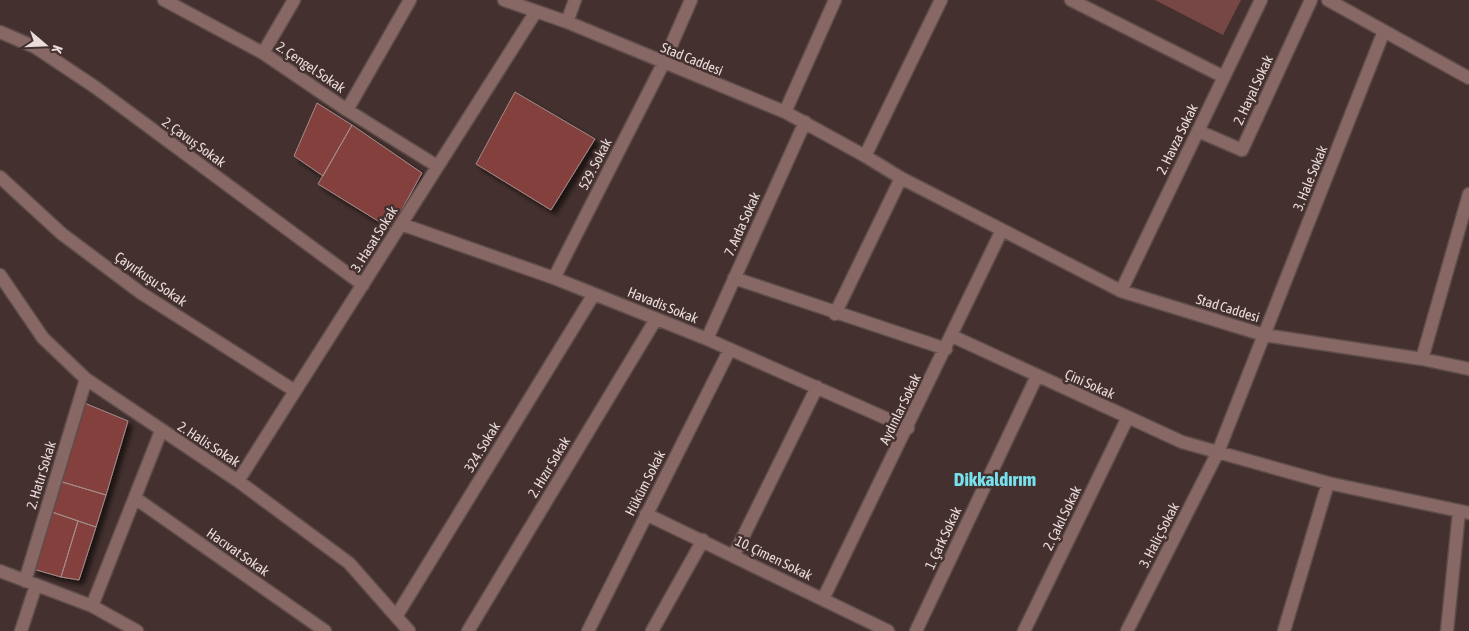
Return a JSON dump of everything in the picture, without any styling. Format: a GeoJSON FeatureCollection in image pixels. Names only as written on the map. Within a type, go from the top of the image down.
{"type":"FeatureCollection","features":[{"type":"Feature","properties":{"kind":"street","name":"2. Çengel Sokak"},"geometry":{"type":"LineString","coordinates":[[164,0],[263,53],[347,110],[437,166]]}},
{"type":"Feature","properties":{"kind":"street"},"geometry":{"type":"LineString","coordinates":[[263,53],[294,0]]}},
{"type":"Feature","properties":{"kind":"street"},"geometry":{"type":"LineString","coordinates":[[347,110],[410,0]]}},
{"type":"Feature","properties":{"kind":"street","name":"Stad Caddesi"},"geometry":{"type":"LineString","coordinates":[[504,0],[536,13],[566,22],[663,64],[785,112],[901,178],[1121,291],[1264,335],[1218,452]]}},
{"type":"Feature","properties":{"kind":"street"},"geometry":{"type":"LineString","coordinates":[[566,22],[575,0]]}},
{"type":"Feature","properties":{"kind":"street","name":"529. Sokak"},"geometry":{"type":"LineString","coordinates":[[554,278],[663,64],[692,0]]}},
{"type":"Feature","properties":{"kind":"street"},"geometry":{"type":"LineString","coordinates":[[785,112],[835,0]]}},
{"type":"Feature","properties":{"kind":"street"},"geometry":{"type":"LineString","coordinates":[[865,156],[941,0]]}},
{"type":"Feature","properties":{"kind":"street"},"geometry":{"type":"LineString","coordinates":[[1071,0],[1224,77]]}},
{"type":"Feature","properties":{"kind":"street","name":"2. Havza Sokak"},"geometry":{"type":"LineString","coordinates":[[1121,291],[1261,0]]}},
{"type":"Feature","properties":{"kind":"street","name":"2. Hayal Sokak"},"geometry":{"type":"LineString","coordinates":[[1198,130],[1242,150],[1311,0]]}},
{"type":"Feature","properties":{"kind":"street"},"geometry":{"type":"LineString","coordinates":[[1328,0],[1469,78]]}},
{"type":"Feature","properties":{"kind":"street","name":"3. Hasat Sokak"},"geometry":{"type":"LineString","coordinates":[[238,481],[536,13]]}},
{"type":"Feature","properties":{"kind":"street","name":"3. Hale Sokak"},"geometry":{"type":"LineString","coordinates":[[1264,335],[1384,31]]}},
{"type":"Feature","properties":{"kind":"street","name":"2. Çavuş Sokak"},"geometry":{"type":"LineString","coordinates":[[0,32],[35,47],[95,87],[363,286]]}},
{"type":"Feature","properties":{"kind":"street","name":"7. Arda Sokak"},"geometry":{"type":"LineString","coordinates":[[707,339],[805,122]]}},
{"type":"Feature","properties":{"kind":"street","name":"Çayırkuşu Sokak"},"geometry":{"type":"LineString","coordinates":[[0,178],[62,234],[141,293],[295,390]]}},
{"type":"Feature","properties":{"kind":"street"},"geometry":{"type":"LineString","coordinates":[[835,314],[901,178]]}},
{"type":"Feature","properties":{"kind":"street"},"geometry":{"type":"LineString","coordinates":[[1422,359],[1469,194]]}},
{"type":"Feature","properties":{"kind":"street","name":"Havadis Sokak"},"geometry":{"type":"LineString","coordinates":[[401,224],[554,278],[707,339],[908,428]]}},
{"type":"Feature","properties":{"kind":"street","name":"Aydınlar Sokak"},"geometry":{"type":"LineString","coordinates":[[823,599],[908,428],[1002,230]]}},
{"type":"Feature","properties":{"kind":"street","name":"2. Halis Sokak"},"geometry":{"type":"LineString","coordinates":[[0,275],[43,338],[86,378],[161,431],[238,481],[349,563],[397,615],[409,631]]}},
{"type":"Feature","properties":{"kind":"street"},"geometry":{"type":"LineString","coordinates":[[734,278],[835,314],[946,349]]}},
{"type":"Feature","properties":{"kind":"street","name":"324. Sokak"},"geometry":{"type":"LineString","coordinates":[[397,615],[594,294]]}},
{"type":"Feature","properties":{"kind":"street","name":"2. Hızır Sokak"},"geometry":{"type":"LineString","coordinates":[[468,631],[656,319]]}},
{"type":"Feature","properties":{"kind":"street"},"geometry":{"type":"LineString","coordinates":[[1264,335],[1422,359],[1469,369]]}},
{"type":"Feature","properties":{"kind":"street","name":"Çini Sokak"},"geometry":{"type":"LineString","coordinates":[[952,336],[1182,442],[1218,452]]}},
{"type":"Feature","properties":{"kind":"street","name":"Hüküm Sokak"},"geometry":{"type":"LineString","coordinates":[[588,631],[730,349]]}},
{"type":"Feature","properties":{"kind":"street","name":"1. Çark Sokak"},"geometry":{"type":"LineString","coordinates":[[916,631],[1036,376]]}},
{"type":"Feature","properties":{"kind":"street","name":"2. Hatır Sokak"},"geometry":{"type":"LineString","coordinates":[[21,631],[30,583],[86,378]]}},
{"type":"Feature","properties":{"kind":"street"},"geometry":{"type":"LineString","coordinates":[[734,555],[817,388]]}},
{"type":"Feature","properties":{"kind":"street","name":"2. Çakıl Sokak"},"geometry":{"type":"LineString","coordinates":[[1024,631],[1128,418]]}},
{"type":"Feature","properties":{"kind":"street"},"geometry":{"type":"LineString","coordinates":[[92,606],[161,431]]}},
{"type":"Feature","properties":{"kind":"street"},"geometry":{"type":"LineString","coordinates":[[1218,452],[1328,482],[1464,512],[1447,631]]}},
{"type":"Feature","properties":{"kind":"street","name":"3. Haliç Sokak"},"geometry":{"type":"LineString","coordinates":[[1126,631],[1218,452]]}},
{"type":"Feature","properties":{"kind":"street"},"geometry":{"type":"LineString","coordinates":[[1284,631],[1328,482]]}},
{"type":"Feature","properties":{"kind":"street","name":"Hacıvat Sokak"},"geometry":{"type":"LineString","coordinates":[[134,498],[324,631]]}},
{"type":"Feature","properties":{"kind":"street","name":"10. Çimen Sokak"},"geometry":{"type":"LineString","coordinates":[[646,514],[888,631]]}},
{"type":"Feature","properties":{"kind":"street"},"geometry":{"type":"LineString","coordinates":[[652,631],[703,540]]}},
{"type":"Feature","properties":{"kind":"street"},"geometry":{"type":"LineString","coordinates":[[0,571],[92,606],[137,631]]}},
{"type":"Feature","properties":{"kind":"shaded area"},"geometry":{"type":"Polygon","coordinates":[[[1155,0],[1241,0],[1223,35],[1155,0]]]}},
{"type":"Feature","properties":{"kind":"building"},"geometry":{"type":"Polygon","coordinates":[[[515,92],[595,139],[551,210],[476,164],[515,92]]]}},
{"type":"Feature","properties":{"kind":"building"},"geometry":{"type":"Polygon","coordinates":[[[317,103],[352,125],[323,176],[294,156],[317,103]]]}},
{"type":"Feature","properties":{"kind":"building"},"geometry":{"type":"Polygon","coordinates":[[[352,125],[422,173],[391,229],[318,184],[352,125]]]}},
{"type":"Feature","properties":{"kind":"building"},"geometry":{"type":"Polygon","coordinates":[[[82,402],[128,421],[106,495],[59,481],[82,402]]]}},
{"type":"Feature","properties":{"kind":"building"},"geometry":{"type":"Polygon","coordinates":[[[59,481],[106,495],[96,527],[49,511],[59,481]]]}},
{"type":"Feature","properties":{"kind":"building"},"geometry":{"type":"Polygon","coordinates":[[[49,511],[78,521],[61,577],[33,569],[49,511]]]}},
{"type":"Feature","properties":{"kind":"building"},"geometry":{"type":"Polygon","coordinates":[[[78,521],[96,527],[79,580],[61,577],[78,521]]]}},
{"type":"Feature","properties":{"kind":"district","name":"Dikkaldırım"},"geometry":{"type":"Point","coordinates":[995,479]}}]}
